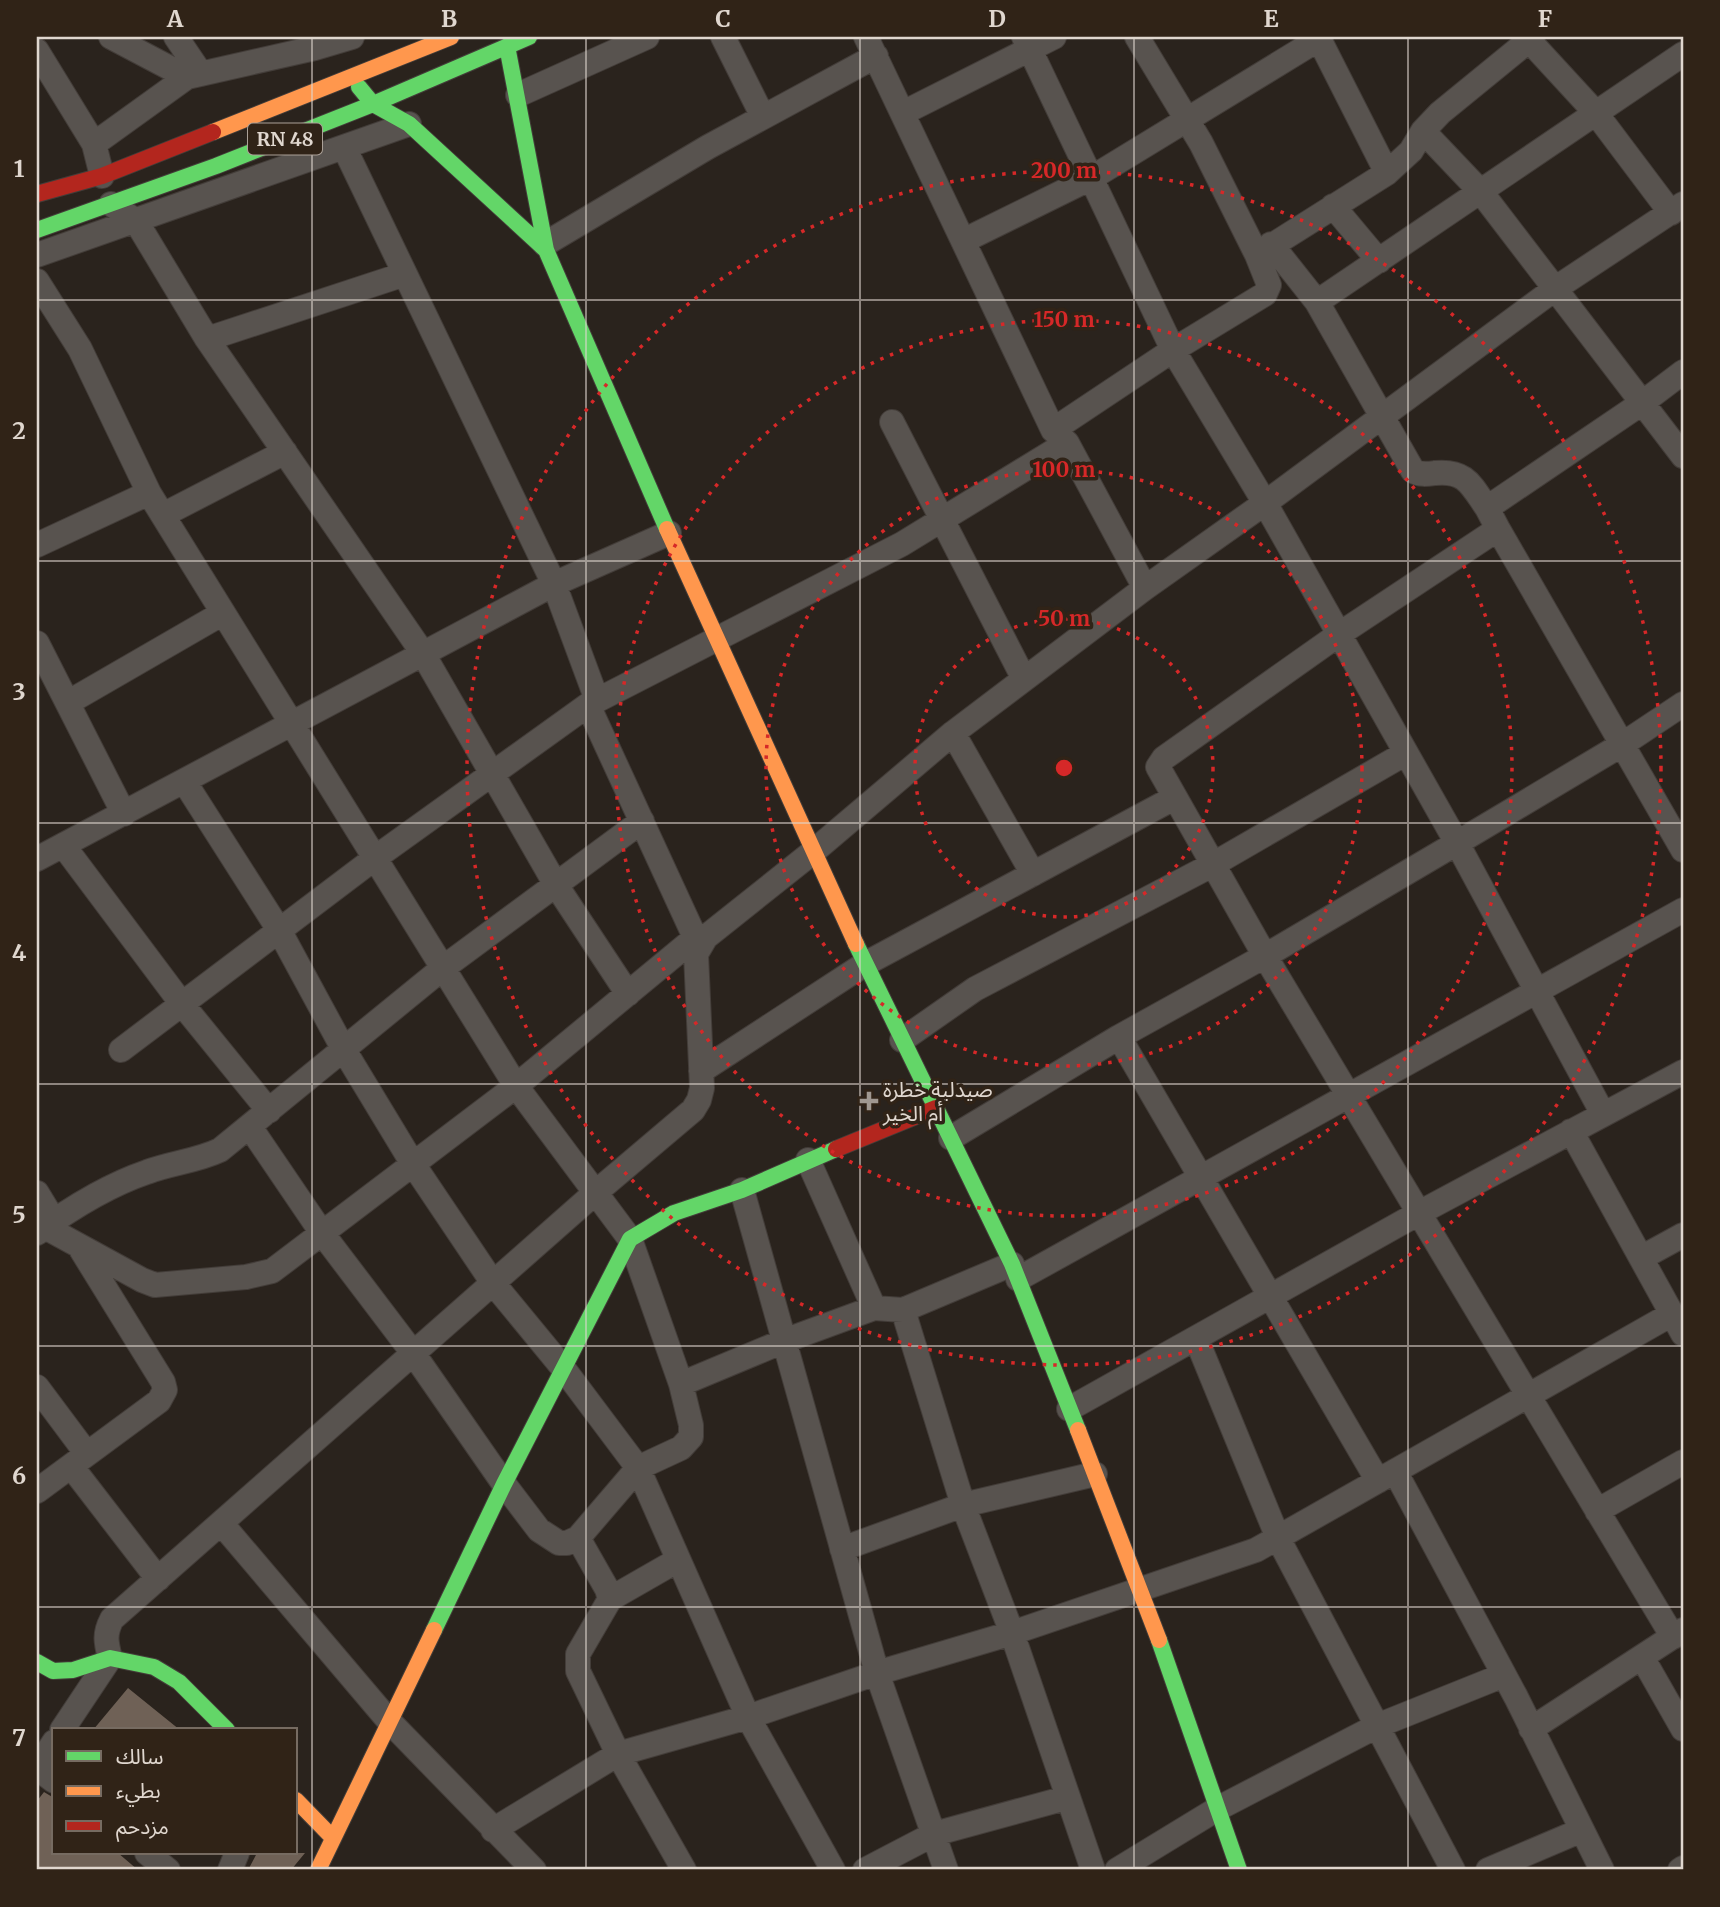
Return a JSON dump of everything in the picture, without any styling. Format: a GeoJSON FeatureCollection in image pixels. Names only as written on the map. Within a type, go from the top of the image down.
{"type":"FeatureCollection","features":[{"type":"Feature","properties":{"kind":"main road","name":"RN 48"},"geometry":{"type":"LineString","coordinates":[[37,194],[102,176],[451,37]]}},
{"type":"Feature","properties":{"kind":"main road","name":"RN 48"},"geometry":{"type":"LineString","coordinates":[[37,230],[373,104],[529,37]]}},
{"type":"Feature","properties":{"kind":"main road"},"geometry":{"type":"LineString","coordinates":[[507,46],[519,95],[545,247],[669,533],[865,964],[1015,1272],[1141,1589],[1239,1870]]}},
{"type":"Feature","properties":{"kind":"main road"},"geometry":{"type":"LineString","coordinates":[[351,76],[373,104],[409,124],[545,247]]}},
{"type":"Feature","properties":{"kind":"main road"},"geometry":{"type":"LineString","coordinates":[[318,1870],[504,1484],[630,1239],[674,1213],[742,1190],[936,1108]]}},
{"type":"Feature","properties":{"kind":"main road"},"geometry":{"type":"LineString","coordinates":[[37,1661],[52,1671],[62,1672],[110,1658],[154,1667],[168,1674],[225,1728]]}},
{"type":"Feature","properties":{"kind":"main road"},"geometry":{"type":"LineString","coordinates":[[298,1803],[332,1837]]}},
{"type":"Feature","properties":{"kind":"street"},"geometry":{"type":"LineString","coordinates":[[111,37],[194,76]]}},
{"type":"Feature","properties":{"kind":"street"},"geometry":{"type":"LineString","coordinates":[[176,37],[194,76]]}},
{"type":"Feature","properties":{"kind":"street"},"geometry":{"type":"LineString","coordinates":[[94,144],[194,76],[352,37]]}},
{"type":"Feature","properties":{"kind":"street"},"geometry":{"type":"LineString","coordinates":[[519,95],[647,37]]}},
{"type":"Feature","properties":{"kind":"street"},"geometry":{"type":"LineString","coordinates":[[723,37],[763,117]]}},
{"type":"Feature","properties":{"kind":"street"},"geometry":{"type":"LineString","coordinates":[[903,113],[1028,42],[1054,37]]}},
{"type":"Feature","properties":{"kind":"street"},"geometry":{"type":"LineString","coordinates":[[1137,37],[1264,250],[1317,302],[1413,471],[1419,474],[1451,472],[1469,482],[1683,850]]}},
{"type":"Feature","properties":{"kind":"street"},"geometry":{"type":"LineString","coordinates":[[963,241],[1093,177],[1318,38],[1387,173]]}},
{"type":"Feature","properties":{"kind":"street"},"geometry":{"type":"LineString","coordinates":[[37,1193],[45,1227],[155,1285],[246,1277],[272,1271],[516,1086],[628,994],[706,937],[814,851],[953,733],[1024,679],[1556,288],[1677,208],[1529,38],[1440,113],[1423,131],[1411,151],[1387,173],[1264,250]]}},
{"type":"Feature","properties":{"kind":"street"},"geometry":{"type":"LineString","coordinates":[[1028,42],[1173,350],[1265,503],[1457,843],[1603,1114]]}},
{"type":"Feature","properties":{"kind":"street"},"geometry":{"type":"LineString","coordinates":[[545,247],[696,154],[763,117],[871,46],[1060,437],[1145,588]]}},
{"type":"Feature","properties":{"kind":"street"},"geometry":{"type":"LineString","coordinates":[[37,51],[94,144],[102,176]]}},
{"type":"Feature","properties":{"kind":"street"},"geometry":{"type":"LineString","coordinates":[[1317,302],[1683,54]]}},
{"type":"Feature","properties":{"kind":"street"},"geometry":{"type":"LineString","coordinates":[[37,255],[409,124]]}},
{"type":"Feature","properties":{"kind":"street"},"geometry":{"type":"LineString","coordinates":[[1423,131],[1481,192],[1683,456]]}},
{"type":"Feature","properties":{"kind":"street"},"geometry":{"type":"LineString","coordinates":[[63,1728],[110,1658],[106,1631],[112,1619],[595,1193],[693,1110],[702,1088],[696,982],[697,942],[642,821],[593,702],[554,584],[344,147]]}},
{"type":"Feature","properties":{"kind":"street"},"geometry":{"type":"LineString","coordinates":[[111,204],[135,221],[207,339],[422,652],[555,885],[628,994]]}},
{"type":"Feature","properties":{"kind":"street"},"geometry":{"type":"LineString","coordinates":[[1333,206],[1379,261]]}},
{"type":"Feature","properties":{"kind":"street"},"geometry":{"type":"LineString","coordinates":[[121,1049],[491,772],[593,702],[902,544],[942,520],[1060,437],[1173,350],[1265,294],[1269,285],[1264,250]]}},
{"type":"Feature","properties":{"kind":"street"},"geometry":{"type":"LineString","coordinates":[[207,339],[405,274]]}},
{"type":"Feature","properties":{"kind":"street"},"geometry":{"type":"LineString","coordinates":[[37,281],[80,349],[149,493],[516,1086],[630,1239],[681,1384],[691,1425],[691,1437],[681,1448],[638,1468],[578,1538],[559,1543],[547,1537],[504,1484],[414,1353],[322,1233],[259,1119],[182,1004],[63,845]]}},
{"type":"Feature","properties":{"kind":"street"},"geometry":{"type":"LineString","coordinates":[[1531,1729],[1678,1633],[1597,1511],[1265,956],[1158,771],[1160,761],[1338,635],[1683,372]]}},
{"type":"Feature","properties":{"kind":"street"},"geometry":{"type":"LineString","coordinates":[[892,422],[1024,679]]}},
{"type":"Feature","properties":{"kind":"street"},"geometry":{"type":"LineString","coordinates":[[163,515],[285,452]]}},
{"type":"Feature","properties":{"kind":"street"},"geometry":{"type":"LineString","coordinates":[[37,545],[149,493]]}},
{"type":"Feature","properties":{"kind":"street"},"geometry":{"type":"LineString","coordinates":[[37,859],[422,652],[554,584],[669,533]]}},
{"type":"Feature","properties":{"kind":"street"},"geometry":{"type":"LineString","coordinates":[[69,702],[223,612]]}},
{"type":"Feature","properties":{"kind":"street"},"geometry":{"type":"LineString","coordinates":[[37,643],[124,814]]}},
{"type":"Feature","properties":{"kind":"street"},"geometry":{"type":"LineString","coordinates":[[951,1138],[1119,1037],[1265,956],[1457,843],[1623,744],[1683,704]]}},
{"type":"Feature","properties":{"kind":"street"},"geometry":{"type":"LineString","coordinates":[[953,733],[1033,874]]}},
{"type":"Feature","properties":{"kind":"street"},"geometry":{"type":"LineString","coordinates":[[902,1040],[975,989],[1213,865],[1406,753]]}},
{"type":"Feature","properties":{"kind":"street"},"geometry":{"type":"LineString","coordinates":[[184,781],[279,930],[344,1050],[412,1164],[493,1283],[563,1368],[638,1468],[748,1717],[833,1870]]}},
{"type":"Feature","properties":{"kind":"street"},"geometry":{"type":"LineString","coordinates":[[701,1071],[865,964],[1174,798]]}},
{"type":"Feature","properties":{"kind":"street"},"geometry":{"type":"LineString","coordinates":[[45,1227],[76,1205],[126,1180],[149,1171],[209,1156],[220,1150],[443,968],[642,821]]}},
{"type":"Feature","properties":{"kind":"street"},"geometry":{"type":"LineString","coordinates":[[681,1384],[784,1341],[874,1308],[903,1310],[1015,1272],[1201,1177],[1349,1097],[1683,910]]}},
{"type":"Feature","properties":{"kind":"street"},"geometry":{"type":"LineString","coordinates":[[1119,1037],[1271,1295],[1387,1476],[1504,1675],[1602,1870]]}},
{"type":"Feature","properties":{"kind":"street"},"geometry":{"type":"LineString","coordinates":[[1069,1409],[1570,1130],[1683,1072]]}},
{"type":"Feature","properties":{"kind":"street"},"geometry":{"type":"LineString","coordinates":[[493,1830],[618,1754],[748,1717],[877,1673],[1012,1633],[1243,1555],[1530,1396],[1678,1324],[1570,1130]]}},
{"type":"Feature","properties":{"kind":"street"},"geometry":{"type":"LineString","coordinates":[[808,1160],[874,1308]]}},
{"type":"Feature","properties":{"kind":"street"},"geometry":{"type":"LineString","coordinates":[[742,1190],[877,1673],[946,1870]]}},
{"type":"Feature","properties":{"kind":"street"},"geometry":{"type":"LineString","coordinates":[[1641,1258],[1683,1234]]}},
{"type":"Feature","properties":{"kind":"street"},"geometry":{"type":"LineString","coordinates":[[37,1491],[159,1401],[165,1390],[163,1382],[79,1246]]}},
{"type":"Feature","properties":{"kind":"street"},"geometry":{"type":"LineString","coordinates":[[903,1310],[962,1506],[1012,1633],[1066,1798],[1093,1870]]}},
{"type":"Feature","properties":{"kind":"street"},"geometry":{"type":"LineString","coordinates":[[1196,1338],[1278,1538],[1453,1870]]}},
{"type":"Feature","properties":{"kind":"street"},"geometry":{"type":"LineString","coordinates":[[37,1387],[79,1460],[158,1578]]}},
{"type":"Feature","properties":{"kind":"street"},"geometry":{"type":"LineString","coordinates":[[1597,1511],[1683,1462]]}},
{"type":"Feature","properties":{"kind":"street"},"geometry":{"type":"LineString","coordinates":[[842,1549],[962,1506],[1095,1474]]}},
{"type":"Feature","properties":{"kind":"street"},"geometry":{"type":"LineString","coordinates":[[221,1523],[389,1721],[534,1870]]}},
{"type":"Feature","properties":{"kind":"street"},"geometry":{"type":"LineString","coordinates":[[578,1538],[610,1599]]}},
{"type":"Feature","properties":{"kind":"street"},"geometry":{"type":"LineString","coordinates":[[678,1560],[610,1599],[578,1654],[576,1663],[618,1754],[684,1870]]}},
{"type":"Feature","properties":{"kind":"street"},"geometry":{"type":"LineString","coordinates":[[1642,1657],[1683,1729]]}},
{"type":"Feature","properties":{"kind":"street"},"geometry":{"type":"LineString","coordinates":[[1117,1870],[1217,1809],[1377,1726],[1504,1675]]}},
{"type":"Feature","properties":{"kind":"street"},"geometry":{"type":"LineString","coordinates":[[52,1745],[37,1768],[52,1779]]}},
{"type":"Feature","properties":{"kind":"street"},"geometry":{"type":"LineString","coordinates":[[865,1870],[934,1834],[1066,1798]]}},
{"type":"Feature","properties":{"kind":"street"},"geometry":{"type":"LineString","coordinates":[[1488,1870],[1582,1830]]}},
{"type":"Feature","properties":{"kind":"street"},"geometry":{"type":"LineString","coordinates":[[148,1854],[168,1870]]}},
{"type":"Feature","properties":{"kind":"building"},"geometry":{"type":"Polygon","coordinates":[[[128,1688],[178,1728],[95,1728],[128,1688]]]}},
{"type":"Feature","properties":{"kind":"building"},"geometry":{"type":"Polygon","coordinates":[[[44,1792],[52,1797],[52,1854],[119,1854],[138,1870],[37,1870],[37,1801],[44,1792]]]}},
{"type":"Feature","properties":{"kind":"building"},"geometry":{"type":"Polygon","coordinates":[[[305,1853],[291,1870],[248,1870],[256,1854],[305,1853]]]}},
{"type":"Feature","properties":{"kind":"traffic: fast"},"geometry":{"type":"LineString","coordinates":[[37,230],[216,166],[373,104],[529,37]]}},
{"type":"Feature","properties":{"kind":"traffic: fast"},"geometry":{"type":"LineString","coordinates":[[507,46],[546,250],[667,529]]}},
{"type":"Feature","properties":{"kind":"traffic: fast"},"geometry":{"type":"LineString","coordinates":[[359,87],[373,104],[409,124],[546,250]]}},
{"type":"Feature","properties":{"kind":"traffic: fast"},"geometry":{"type":"LineString","coordinates":[[856,944],[1012,1264],[1078,1430]]}},
{"type":"Feature","properties":{"kind":"traffic: fast"},"geometry":{"type":"LineString","coordinates":[[434,1630],[504,1484],[630,1239],[674,1213],[742,1190],[836,1149]]}},
{"type":"Feature","properties":{"kind":"traffic: fast"},"geometry":{"type":"LineString","coordinates":[[1159,1640],[1239,1870]]}},
{"type":"Feature","properties":{"kind":"traffic: fast"},"geometry":{"type":"LineString","coordinates":[[37,1662],[53,1671],[73,1670],[110,1658],[154,1667],[179,1682],[225,1728]]}},
{"type":"Feature","properties":{"kind":"traffic: slow"},"geometry":{"type":"LineString","coordinates":[[213,132],[451,37]]}},
{"type":"Feature","properties":{"kind":"traffic: slow"},"geometry":{"type":"LineString","coordinates":[[667,529],[856,944]]}},
{"type":"Feature","properties":{"kind":"traffic: slow"},"geometry":{"type":"LineString","coordinates":[[1078,1430],[1159,1640]]}},
{"type":"Feature","properties":{"kind":"traffic: slow"},"geometry":{"type":"LineString","coordinates":[[318,1870],[434,1630]]}},
{"type":"Feature","properties":{"kind":"traffic: slow"},"geometry":{"type":"LineString","coordinates":[[298,1802],[332,1837]]}},
{"type":"Feature","properties":{"kind":"traffic: jam"},"geometry":{"type":"LineString","coordinates":[[37,194],[102,176],[213,132]]}},
{"type":"Feature","properties":{"kind":"traffic: jam"},"geometry":{"type":"LineString","coordinates":[[836,1149],[936,1108]]}},
{"type":"Feature","properties":{"kind":"place","name":"صيدلية خطرة أم الخير"},"geometry":{"type":"Point","coordinates":[869,1101]}}]}
